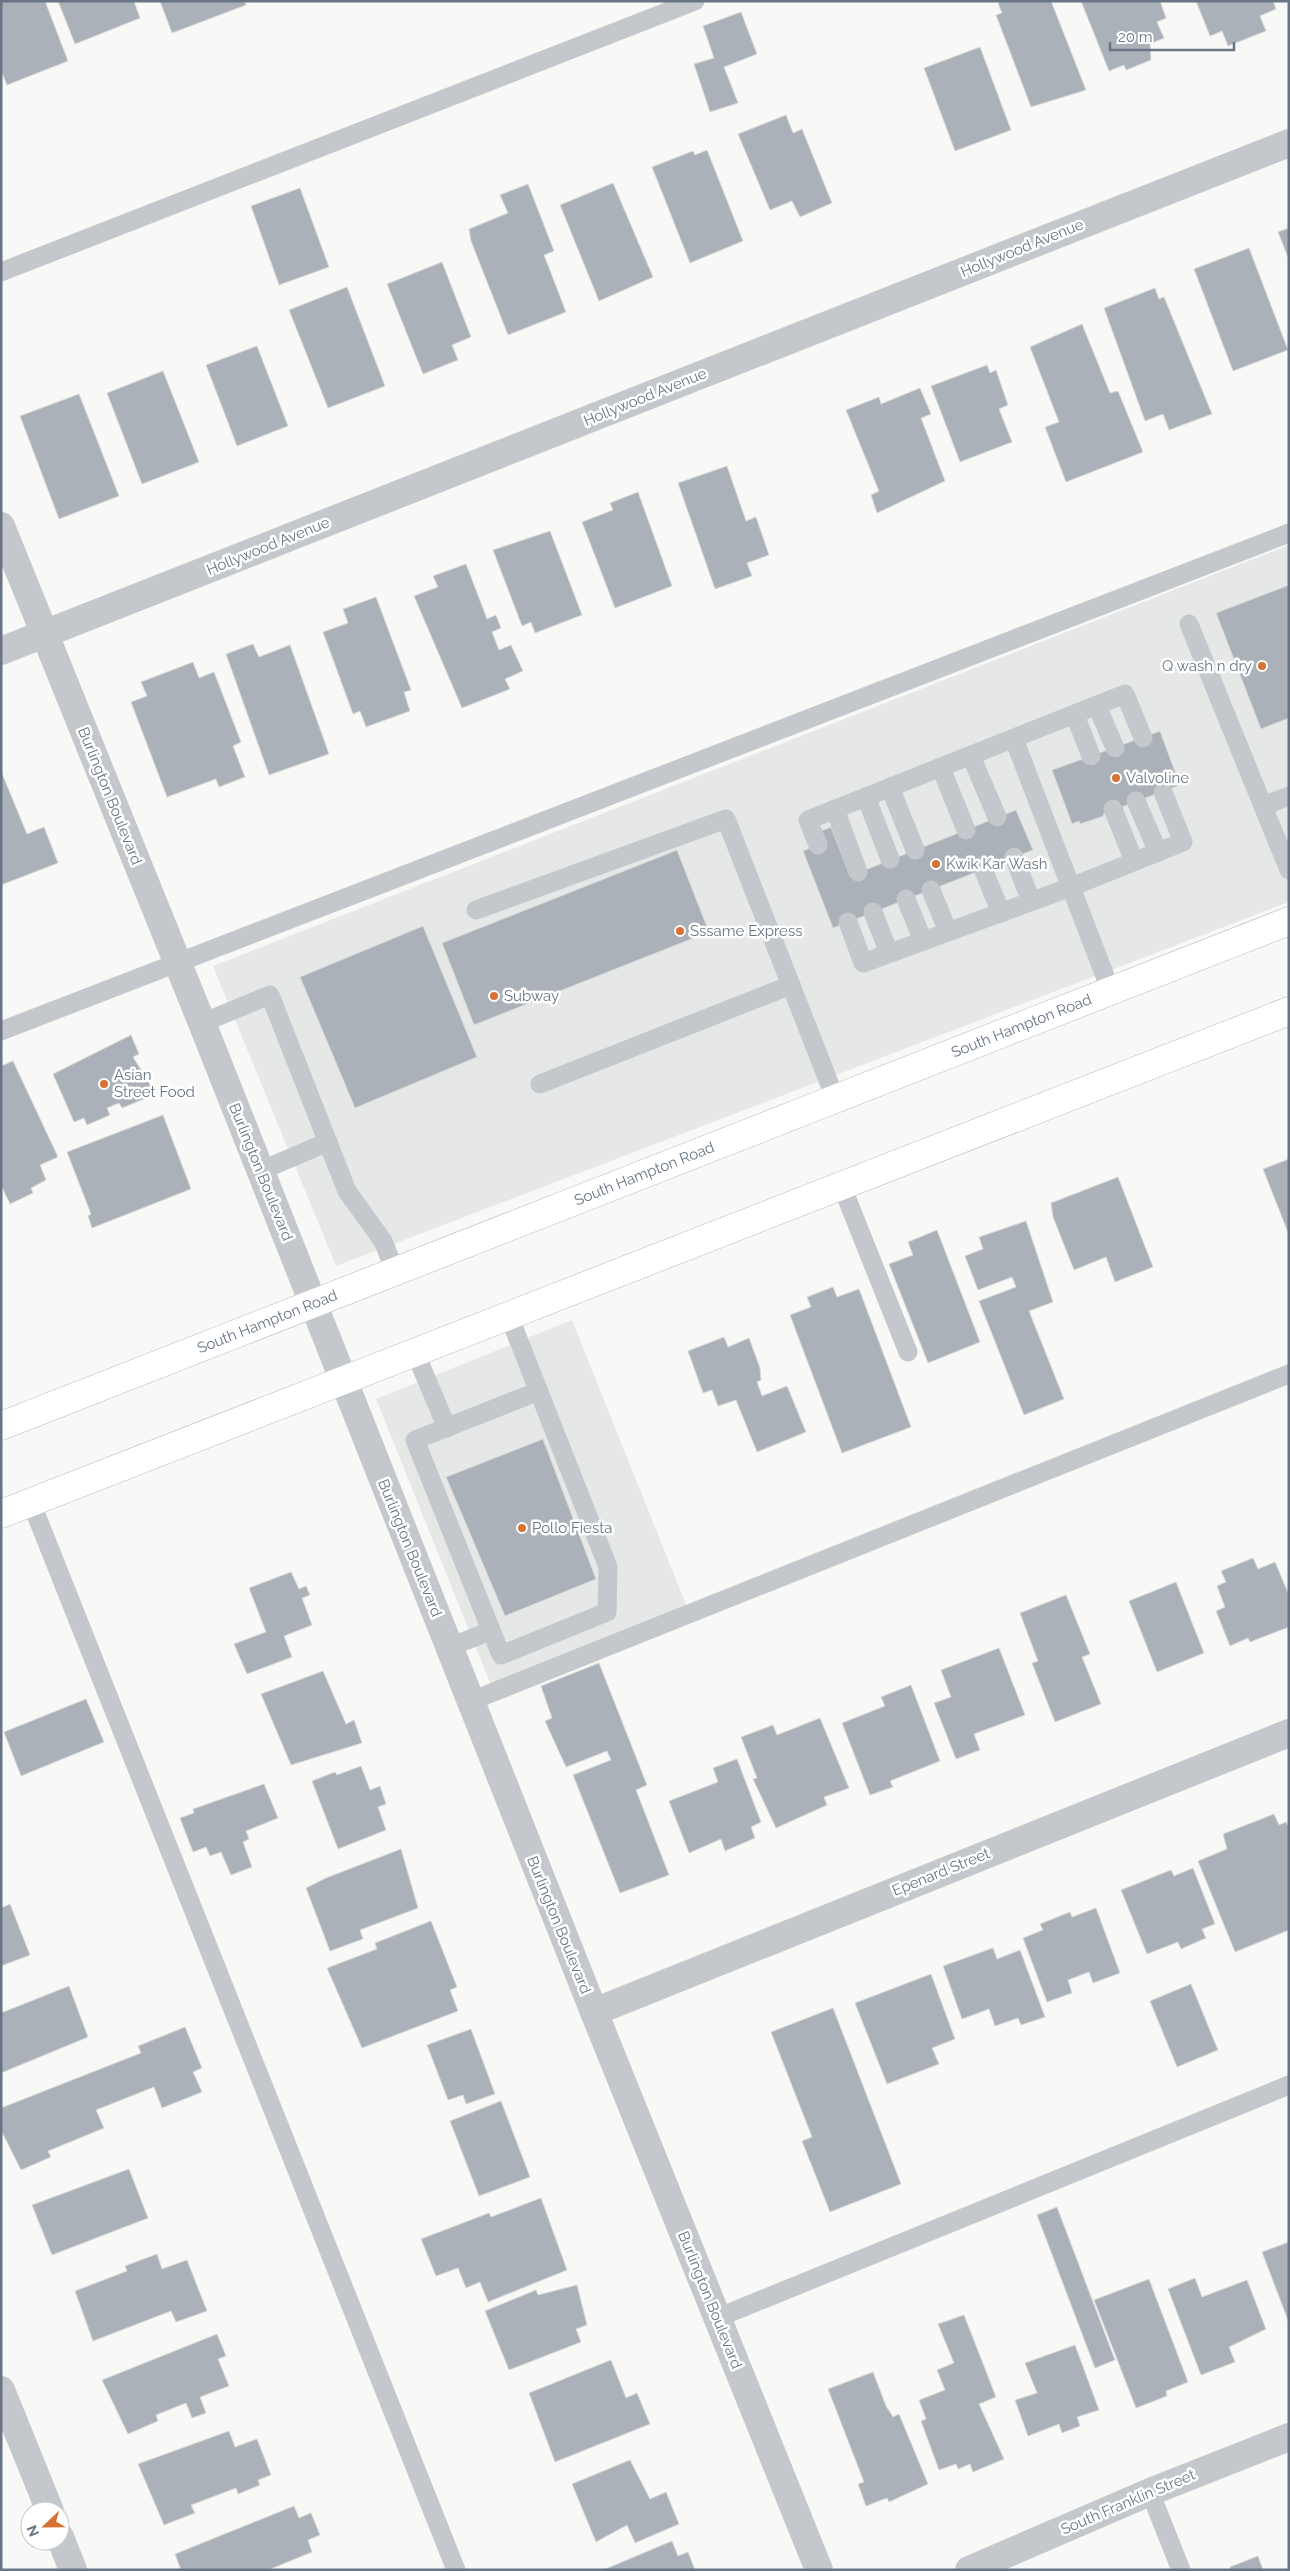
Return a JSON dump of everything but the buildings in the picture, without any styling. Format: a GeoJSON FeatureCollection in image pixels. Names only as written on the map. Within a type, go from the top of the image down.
{"type":"FeatureCollection","features":[{"type":"Feature","properties":{"kind":"main road","name":"South Hampton Road"},"geometry":{"type":"LineString","coordinates":[[1,1426],[1110,989],[1289,921]]}},
{"type":"Feature","properties":{"kind":"main road"},"geometry":{"type":"LineString","coordinates":[[1,1514],[344,1381],[841,1184],[1289,1011]]}},
{"type":"Feature","properties":{"kind":"street","name":"Hollywood Avenue"},"geometry":{"type":"LineString","coordinates":[[1,651],[1289,143]]}},
{"type":"Feature","properties":{"kind":"street","name":"Burlington Boulevard"},"geometry":{"type":"LineString","coordinates":[[1,526],[178,963],[594,2012],[819,2570]]}},
{"type":"Feature","properties":{"kind":"street","name":"Epenard Street"},"geometry":{"type":"LineString","coordinates":[[594,2012],[1289,1733]]}},
{"type":"Feature","properties":{"kind":"street"},"geometry":{"type":"LineString","coordinates":[[1,2390],[46,2501]]}},
{"type":"Feature","properties":{"kind":"street","name":"South Franklin Street"},"geometry":{"type":"LineString","coordinates":[[969,2570],[1150,2492],[1289,2438]]}},
{"type":"Feature","properties":{"kind":"street"},"geometry":{"type":"LineString","coordinates":[[66,2551],[73,2570]]}},
{"type":"Feature","properties":{"kind":"lane"},"geometry":{"type":"LineString","coordinates":[[1,272],[695,1]]}},
{"type":"Feature","properties":{"kind":"lane"},"geometry":{"type":"LineString","coordinates":[[1,1031],[1289,532]]}},
{"type":"Feature","properties":{"kind":"lane"},"geometry":{"type":"LineString","coordinates":[[1189,624],[1289,870]]}},
{"type":"Feature","properties":{"kind":"lane"},"geometry":{"type":"LineString","coordinates":[[818,845],[808,820],[1125,694],[1142,738]]}},
{"type":"Feature","properties":{"kind":"lane"},"geometry":{"type":"LineString","coordinates":[[1097,706],[1115,748]]}},
{"type":"Feature","properties":{"kind":"lane"},"geometry":{"type":"LineString","coordinates":[[1075,715],[1091,756]]}},
{"type":"Feature","properties":{"kind":"lane"},"geometry":{"type":"LineString","coordinates":[[1014,739],[1110,989]]}},
{"type":"Feature","properties":{"kind":"lane"},"geometry":{"type":"LineString","coordinates":[[972,756],[997,817]]}},
{"type":"Feature","properties":{"kind":"lane"},"geometry":{"type":"LineString","coordinates":[[941,768],[966,830]]}},
{"type":"Feature","properties":{"kind":"lane"},"geometry":{"type":"LineString","coordinates":[[890,787],[915,850]]}},
{"type":"Feature","properties":{"kind":"lane"},"geometry":{"type":"LineString","coordinates":[[848,922],[863,963],[1071,886],[1183,842],[1163,792]]}},
{"type":"Feature","properties":{"kind":"lane"},"geometry":{"type":"LineString","coordinates":[[1263,806],[1289,796]]}},
{"type":"Feature","properties":{"kind":"lane"},"geometry":{"type":"LineString","coordinates":[[866,797],[890,859]]}},
{"type":"Feature","properties":{"kind":"lane"},"geometry":{"type":"LineString","coordinates":[[1136,801],[1158,852]]}},
{"type":"Feature","properties":{"kind":"lane"},"geometry":{"type":"LineString","coordinates":[[835,809],[858,872]]}},
{"type":"Feature","properties":{"kind":"lane"},"geometry":{"type":"LineString","coordinates":[[1113,809],[1134,861]]}},
{"type":"Feature","properties":{"kind":"lane"},"geometry":{"type":"LineString","coordinates":[[476,910],[726,819],[835,1098]]}},
{"type":"Feature","properties":{"kind":"lane"},"geometry":{"type":"LineString","coordinates":[[1014,857],[1031,901]]}},
{"type":"Feature","properties":{"kind":"lane"},"geometry":{"type":"LineString","coordinates":[[983,869],[1000,912]]}},
{"type":"Feature","properties":{"kind":"lane"},"geometry":{"type":"LineString","coordinates":[[931,890],[948,932]]}},
{"type":"Feature","properties":{"kind":"lane"},"geometry":{"type":"LineString","coordinates":[[906,899],[923,941]]}},
{"type":"Feature","properties":{"kind":"lane"},"geometry":{"type":"LineString","coordinates":[[873,912],[889,953]]}},
{"type":"Feature","properties":{"kind":"lane"},"geometry":{"type":"LineString","coordinates":[[540,1084],[791,985]]}},
{"type":"Feature","properties":{"kind":"lane"},"geometry":{"type":"LineString","coordinates":[[202,1023],[270,995],[347,1191],[383,1241],[394,1271]]}},
{"type":"Feature","properties":{"kind":"lane"},"geometry":{"type":"LineString","coordinates":[[260,1171],[328,1142]]}},
{"type":"Feature","properties":{"kind":"lane"},"geometry":{"type":"LineString","coordinates":[[841,1184],[908,1352]]}},
{"type":"Feature","properties":{"kind":"lane"},"geometry":{"type":"LineString","coordinates":[[500,1655],[607,1612],[608,1567],[509,1316]]}},
{"type":"Feature","properties":{"kind":"lane"},"geometry":{"type":"LineString","coordinates":[[415,1352],[447,1428]]}},
{"type":"Feature","properties":{"kind":"lane"},"geometry":{"type":"LineString","coordinates":[[471,1701],[1289,1374]]}},
{"type":"Feature","properties":{"kind":"lane"},"geometry":{"type":"LineString","coordinates":[[510,1685],[500,1655],[414,1440],[539,1391]]}},
{"type":"Feature","properties":{"kind":"lane"},"geometry":{"type":"LineString","coordinates":[[31,1502],[456,2570]]}},
{"type":"Feature","properties":{"kind":"lane"},"geometry":{"type":"LineString","coordinates":[[450,1647],[490,1631]]}},
{"type":"Feature","properties":{"kind":"lane"},"geometry":{"type":"LineString","coordinates":[[717,2318],[1289,2085]]}},
{"type":"Feature","properties":{"kind":"lane"},"geometry":{"type":"LineString","coordinates":[[1150,2492],[1181,2570]]}},
{"type":"Feature","properties":{"kind":"shaded area"},"geometry":{"type":"Polygon","coordinates":[[[1289,545],[1289,902],[336,1266],[213,966],[1289,545]]]}},
{"type":"Feature","properties":{"kind":"shaded area"},"geometry":{"type":"Polygon","coordinates":[[[572,1320],[693,1622],[497,1700],[376,1399],[572,1320]]]}},
{"type":"Feature","properties":{"kind":"place","name":"Q wash n dry"},"geometry":{"type":"Point","coordinates":[1262,666]}},
{"type":"Feature","properties":{"kind":"place","name":"Valvoline"},"geometry":{"type":"Point","coordinates":[1116,778]}},
{"type":"Feature","properties":{"kind":"place","name":"Kwik Kar Wash"},"geometry":{"type":"Point","coordinates":[936,864]}},
{"type":"Feature","properties":{"kind":"place","name":"Sssame Express"},"geometry":{"type":"Point","coordinates":[680,931]}},
{"type":"Feature","properties":{"kind":"place","name":"Subway"},"geometry":{"type":"Point","coordinates":[494,996]}},
{"type":"Feature","properties":{"kind":"place","name":"Asian Street Food"},"geometry":{"type":"Point","coordinates":[104,1084]}},
{"type":"Feature","properties":{"kind":"place","name":"Pollo Fiesta"},"geometry":{"type":"Point","coordinates":[522,1528]}}]}
